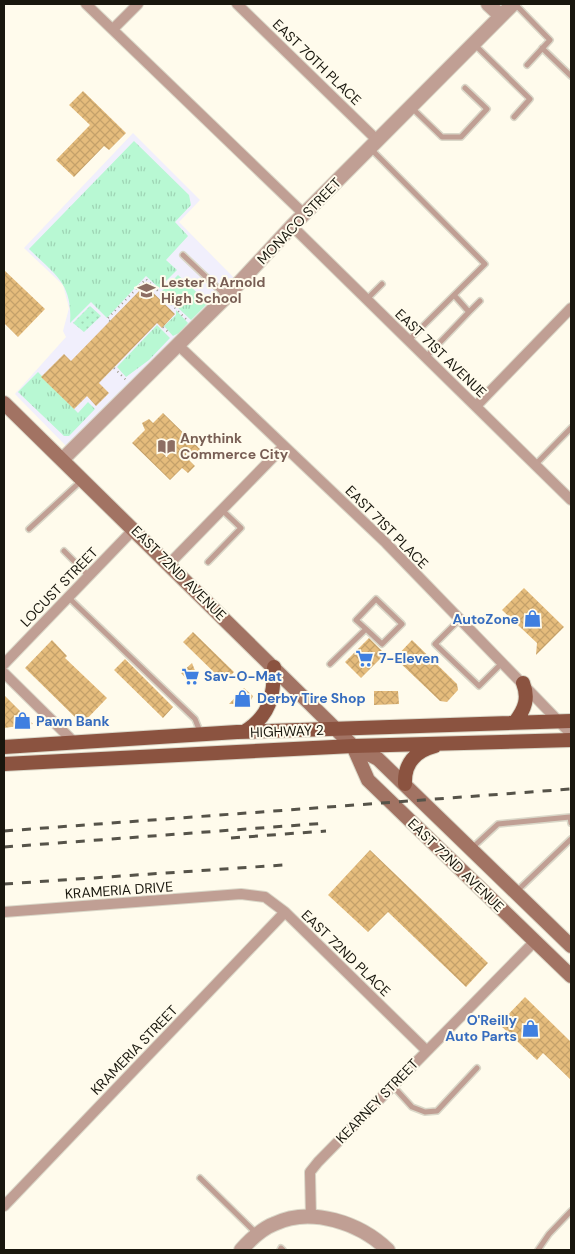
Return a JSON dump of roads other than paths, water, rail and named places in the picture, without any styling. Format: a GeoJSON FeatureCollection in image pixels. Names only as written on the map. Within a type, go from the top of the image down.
{"type":"FeatureCollection","features":[{"type":"Feature","properties":{"kind":"main road","name":"EAST 72ND AVENUE"},"geometry":{"type":"LineString","coordinates":[[4,403],[170,563],[353,746],[378,759],[570,943]]}},
{"type":"Feature","properties":{"kind":"main road"},"geometry":{"type":"LineString","coordinates":[[244,732],[257,724],[267,711],[272,698],[274,667]]}},
{"type":"Feature","properties":{"kind":"main road"},"geometry":{"type":"LineString","coordinates":[[515,722],[524,707],[528,694],[523,683]]}},
{"type":"Feature","properties":{"kind":"main road","name":"HIGHWAY 2"},"geometry":{"type":"LineString","coordinates":[[4,747],[244,732],[565,721]]}},
{"type":"Feature","properties":{"kind":"main road","name":"HIGHWAY 2"},"geometry":{"type":"LineString","coordinates":[[4,764],[353,746],[571,740]]}},
{"type":"Feature","properties":{"kind":"main road"},"geometry":{"type":"LineString","coordinates":[[405,784],[405,772],[414,756],[426,748],[445,743]]}},
{"type":"Feature","properties":{"kind":"main road","name":"EAST 72ND AVENUE"},"geometry":{"type":"LineString","coordinates":[[353,746],[368,780],[571,976]]}},
{"type":"Feature","properties":{"kind":"street"},"geometry":{"type":"LineString","coordinates":[[86,4],[304,214]]}},
{"type":"Feature","properties":{"kind":"street"},"geometry":{"type":"LineString","coordinates":[[113,29],[138,4]]}},
{"type":"Feature","properties":{"kind":"street","name":"EAST 70TH PLACE"},"geometry":{"type":"LineString","coordinates":[[237,4],[373,144]]}},
{"type":"Feature","properties":{"kind":"street"},"geometry":{"type":"LineString","coordinates":[[488,4],[501,16]]}},
{"type":"Feature","properties":{"kind":"street","name":"MONACO STREET"},"geometry":{"type":"LineString","coordinates":[[63,458],[227,296],[292,226],[514,4]]}},
{"type":"Feature","properties":{"kind":"street","name":"EAST 71ST AVENUE"},"geometry":{"type":"LineString","coordinates":[[292,226],[571,500]]}},
{"type":"Feature","properties":{"kind":"street"},"geometry":{"type":"LineString","coordinates":[[476,406],[571,308]]}},
{"type":"Feature","properties":{"kind":"street","name":"EAST 71ST PLACE"},"geometry":{"type":"LineString","coordinates":[[178,345],[386,543],[502,663],[565,721],[571,734]]}},
{"type":"Feature","properties":{"kind":"street"},"geometry":{"type":"LineString","coordinates":[[170,563],[284,446]]}},
{"type":"Feature","properties":{"kind":"street","name":"LOCUST STREET"},"geometry":{"type":"LineString","coordinates":[[4,664],[134,529]]}},
{"type":"Feature","properties":{"kind":"street"},"geometry":{"type":"LineString","coordinates":[[4,673],[74,742]]}},
{"type":"Feature","properties":{"kind":"street","name":"KRAMERIA DRIVE"},"geometry":{"type":"LineString","coordinates":[[4,912],[237,894]]}},
{"type":"Feature","properties":{"kind":"street","name":"EAST 72ND PLACE"},"geometry":{"type":"LineString","coordinates":[[237,894],[265,897],[285,912],[426,1050]]}},
{"type":"Feature","properties":{"kind":"street","name":"KRAMERIA STREET"},"geometry":{"type":"LineString","coordinates":[[4,1206],[285,912]]}},
{"type":"Feature","properties":{"kind":"street","name":"KEARNEY STREET"},"geometry":{"type":"LineString","coordinates":[[311,1218],[310,1172],[426,1050],[535,941]]}},
{"type":"Feature","properties":{"kind":"street"},"geometry":{"type":"LineString","coordinates":[[241,1250],[257,1235],[273,1224],[290,1219],[311,1218],[332,1219],[350,1225],[366,1233],[388,1250]]}},
{"type":"Feature","properties":{"kind":"lane"},"geometry":{"type":"LineString","coordinates":[[514,4],[550,40],[527,65]]}},
{"type":"Feature","properties":{"kind":"lane"},"geometry":{"type":"LineString","coordinates":[[474,43],[530,99],[514,116]]}},
{"type":"Feature","properties":{"kind":"lane"},"geometry":{"type":"LineString","coordinates":[[542,48],[571,76]]}},
{"type":"Feature","properties":{"kind":"lane"},"geometry":{"type":"LineString","coordinates":[[411,107],[442,137],[461,137],[487,109],[465,88]]}},
{"type":"Feature","properties":{"kind":"lane","name":"EAST 70TH PLACE"},"geometry":{"type":"LineString","coordinates":[[373,144],[485,264],[454,295]]}},
{"type":"Feature","properties":{"kind":"lane"},"geometry":{"type":"LineString","coordinates":[[183,255],[227,296]]}},
{"type":"Feature","properties":{"kind":"lane"},"geometry":{"type":"LineString","coordinates":[[367,300],[382,284]]}},
{"type":"Feature","properties":{"kind":"lane"},"geometry":{"type":"LineString","coordinates":[[409,340],[454,295],[469,312]]}},
{"type":"Feature","properties":{"kind":"lane"},"geometry":{"type":"LineString","coordinates":[[426,356],[480,301]]}},
{"type":"Feature","properties":{"kind":"lane"},"geometry":{"type":"LineString","coordinates":[[535,464],[571,428]]}},
{"type":"Feature","properties":{"kind":"lane"},"geometry":{"type":"LineString","coordinates":[[29,529],[83,479]]}},
{"type":"Feature","properties":{"kind":"lane"},"geometry":{"type":"LineString","coordinates":[[208,562],[241,528],[221,509]]}},
{"type":"Feature","properties":{"kind":"lane"},"geometry":{"type":"LineString","coordinates":[[64,552],[89,576]]}},
{"type":"Feature","properties":{"kind":"lane"},"geometry":{"type":"LineString","coordinates":[[68,597],[195,719],[201,734]]}},
{"type":"Feature","properties":{"kind":"lane"},"geometry":{"type":"LineString","coordinates":[[376,599],[402,624],[382,644],[366,629],[356,620],[376,599]]}},
{"type":"Feature","properties":{"kind":"lane"},"geometry":{"type":"LineString","coordinates":[[457,615],[435,644],[479,686],[502,663]]}},
{"type":"Feature","properties":{"kind":"lane"},"geometry":{"type":"LineString","coordinates":[[330,664],[366,629]]}},
{"type":"Feature","properties":{"kind":"lane"},"geometry":{"type":"LineString","coordinates":[[471,849],[498,824],[570,817],[571,823]]}},
{"type":"Feature","properties":{"kind":"lane"},"geometry":{"type":"LineString","coordinates":[[516,892],[571,840]]}},
{"type":"Feature","properties":{"kind":"lane"},"geometry":{"type":"LineString","coordinates":[[392,1085],[412,1107],[425,1112],[437,1111],[478,1068]]}},
{"type":"Feature","properties":{"kind":"lane"},"geometry":{"type":"LineString","coordinates":[[200,1178],[257,1235]]}},
{"type":"Feature","properties":{"kind":"lane"},"geometry":{"type":"LineString","coordinates":[[538,1250],[549,1234],[571,1211]]}},
{"type":"Feature","properties":{"kind":"railway"},"geometry":{"type":"LineString","coordinates":[[4,831],[571,789]]}},
{"type":"Feature","properties":{"kind":"railway"},"geometry":{"type":"LineString","coordinates":[[4,847],[327,823]]}},
{"type":"Feature","properties":{"kind":"railway"},"geometry":{"type":"LineString","coordinates":[[231,838],[326,831]]}},
{"type":"Feature","properties":{"kind":"railway"},"geometry":{"type":"LineString","coordinates":[[4,884],[283,865]]}},
{"type":"Feature","properties":{"kind":"place","name":"Lester R Arnold High School"},"geometry":{"type":"Point","coordinates":[147,290]}},
{"type":"Feature","properties":{"kind":"place","name":"Anythink Commerce City"},"geometry":{"type":"Point","coordinates":[166,446]}},
{"type":"Feature","properties":{"kind":"place","name":"AutoZone"},"geometry":{"type":"Point","coordinates":[533,619]}},
{"type":"Feature","properties":{"kind":"place","name":"7-Eleven"},"geometry":{"type":"Point","coordinates":[365,658]}},
{"type":"Feature","properties":{"kind":"place","name":"Sav-O-Mat"},"geometry":{"type":"Point","coordinates":[190,676]}},
{"type":"Feature","properties":{"kind":"place","name":"Derby Tire Shop"},"geometry":{"type":"Point","coordinates":[243,698]}},
{"type":"Feature","properties":{"kind":"place","name":"Pawn Bank"},"geometry":{"type":"Point","coordinates":[22,721]}},
{"type":"Feature","properties":{"kind":"place","name":"O'Reilly Auto Parts"},"geometry":{"type":"Point","coordinates":[531,1028]}}]}
